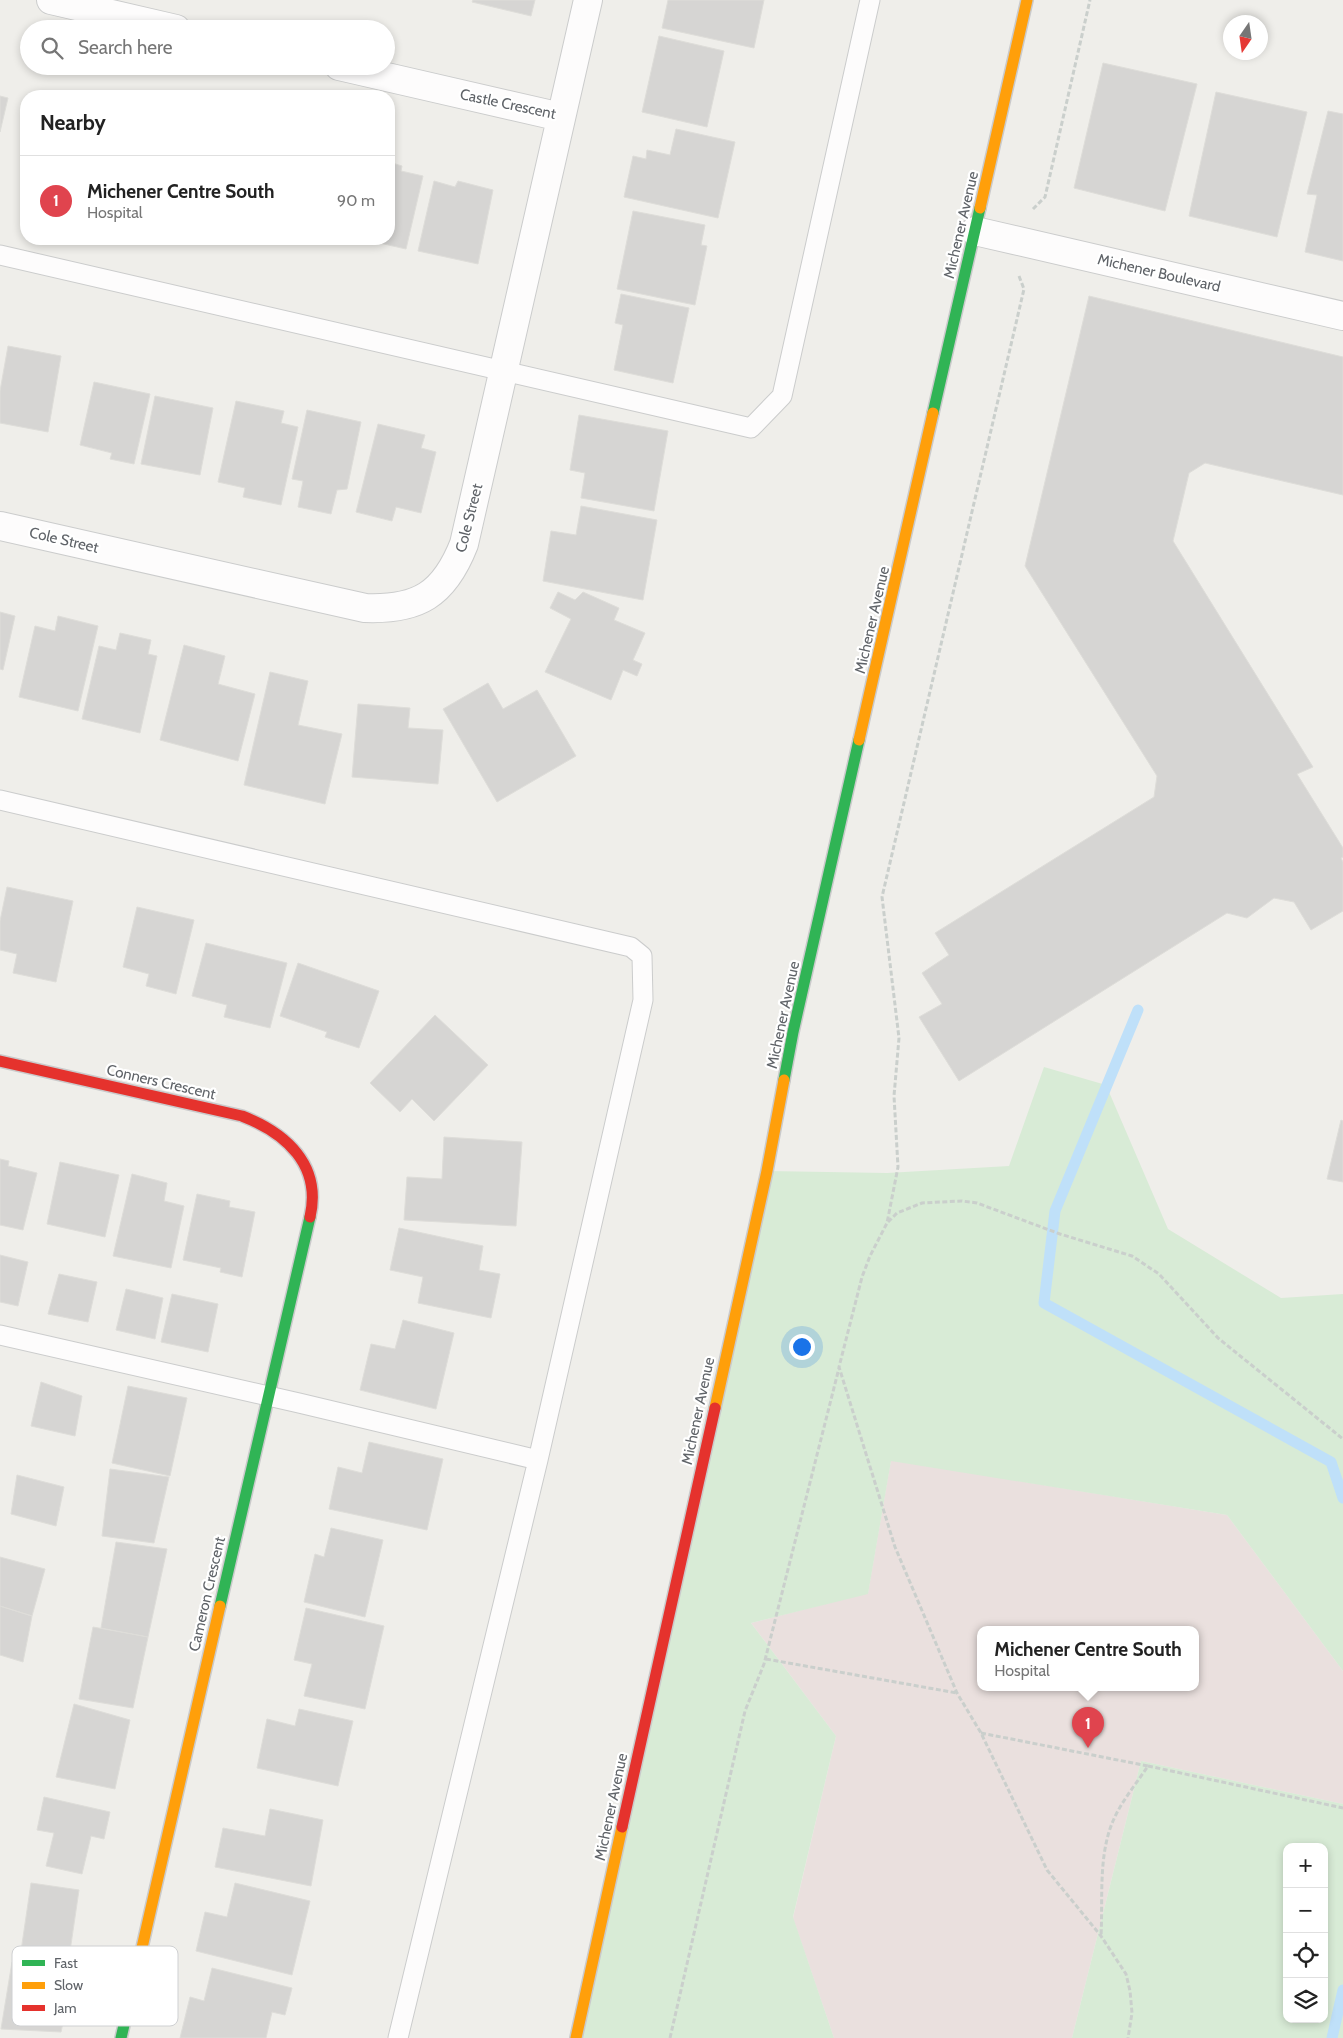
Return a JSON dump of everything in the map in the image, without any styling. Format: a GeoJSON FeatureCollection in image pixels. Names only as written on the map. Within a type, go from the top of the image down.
{"type":"FeatureCollection","features":[{"type":"Feature","properties":{"kind":"street"},"geometry":{"type":"LineString","coordinates":[[51,0],[137,20]]}},
{"type":"Feature","properties":{"kind":"street","name":"Castle Crescent"},"geometry":{"type":"LineString","coordinates":[[378,75],[561,117],[588,0]]}},
{"type":"Feature","properties":{"kind":"street","name":"Michener Avenue"},"geometry":{"type":"LineString","coordinates":[[576,2038],[767,1171],[795,1023],[1027,0]]}},
{"type":"Feature","properties":{"kind":"street","name":"Cole Street"},"geometry":{"type":"LineString","coordinates":[[0,526],[347,605],[388,609],[412,604],[429,595],[442,584],[457,562],[464,544],[561,117]]}},
{"type":"Feature","properties":{"kind":"street","name":"Michener Boulevard"},"geometry":{"type":"LineString","coordinates":[[975,231],[1343,316]]}},
{"type":"Feature","properties":{"kind":"street","name":"Conners Crescent"},"geometry":{"type":"LineString","coordinates":[[0,1061],[242,1116],[266,1124],[286,1138],[300,1159]]}},
{"type":"Feature","properties":{"kind":"street","name":"Cameron Crescent"},"geometry":{"type":"LineString","coordinates":[[142,1946],[311,1212],[312,1186],[300,1159]]}},
{"type":"Feature","properties":{"kind":"lane"},"geometry":{"type":"LineString","coordinates":[[0,254],[751,428],[782,396],[870,0]]}},
{"type":"Feature","properties":{"kind":"lane"},"geometry":{"type":"LineString","coordinates":[[0,800],[631,947],[642,956],[643,1000],[538,1460],[398,2038]]}},
{"type":"Feature","properties":{"kind":"lane"},"geometry":{"type":"LineString","coordinates":[[0,1335],[538,1460]]}},
{"type":"Feature","properties":{"kind":"path"},"geometry":{"type":"LineString","coordinates":[[1033,208],[1045,197],[1090,0]]}},
{"type":"Feature","properties":{"kind":"path"},"geometry":{"type":"LineString","coordinates":[[670,2038],[746,1711],[766,1658],[862,1277],[870,1256],[887,1223],[898,1167],[894,1096],[899,1038],[882,897],[1024,289],[1018,275]]}},
{"type":"Feature","properties":{"kind":"path"},"geometry":{"type":"LineString","coordinates":[[887,1223],[897,1213],[922,1203],[962,1200],[977,1203],[1060,1234],[1132,1256],[1160,1274],[1218,1338],[1343,1439]]}},
{"type":"Feature","properties":{"kind":"path"},"geometry":{"type":"LineString","coordinates":[[840,1366],[895,1547],[957,1693],[981,1733],[1047,1870],[1101,1936],[1126,1974],[1132,2013],[1128,2038]]}},
{"type":"Feature","properties":{"kind":"path"},"geometry":{"type":"LineString","coordinates":[[766,1658],[957,1693]]}},
{"type":"Feature","properties":{"kind":"path"},"geometry":{"type":"LineString","coordinates":[[981,1733],[1148,1766],[1343,1808]]}},
{"type":"Feature","properties":{"kind":"path"},"geometry":{"type":"LineString","coordinates":[[1101,1936],[1104,1861],[1109,1830],[1114,1818],[1148,1766]]}},
{"type":"Feature","properties":{"kind":"shaded area"},"geometry":{"type":"Polygon","coordinates":[[[891,1460],[1227,1515],[1343,1671],[1343,1804],[1141,1761],[1072,2038],[834,2038],[793,1918],[836,1736],[751,1623],[868,1593],[891,1460]]]}},
{"type":"Feature","properties":{"kind":"green space"},"geometry":{"type":"Polygon","coordinates":[[[1044,1067],[1106,1085],[1168,1229],[1281,1298],[1343,1294],[1343,1671],[1227,1515],[891,1461],[868,1594],[751,1623],[836,1736],[793,1917],[834,2038],[574,2038],[767,1171],[887,1173],[1009,1166],[1044,1067]]]}},
{"type":"Feature","properties":{"kind":"green space"},"geometry":{"type":"Polygon","coordinates":[[[1141,1761],[1343,1804],[1343,2038],[1072,2038],[1141,1761]]]}},
{"type":"Feature","properties":{"kind":"building"},"geometry":{"type":"Polygon","coordinates":[[[473,0],[535,0],[531,16],[472,2],[473,0]]]}},
{"type":"Feature","properties":{"kind":"building"},"geometry":{"type":"Polygon","coordinates":[[[668,0],[764,0],[754,48],[662,28],[668,0]]]}},
{"type":"Feature","properties":{"kind":"building"},"geometry":{"type":"Polygon","coordinates":[[[659,36],[724,51],[707,127],[642,112],[659,36]]]}},
{"type":"Feature","properties":{"kind":"building"},"geometry":{"type":"Polygon","coordinates":[[[1103,63],[1197,84],[1165,211],[1074,188],[1103,63]]]}},
{"type":"Feature","properties":{"kind":"building"},"geometry":{"type":"Polygon","coordinates":[[[1216,92],[1307,112],[1277,237],[1189,216],[1216,92]]]}},
{"type":"Feature","properties":{"kind":"building"},"geometry":{"type":"Polygon","coordinates":[[[0,96],[8,98],[0,132],[0,96]]]}},
{"type":"Feature","properties":{"kind":"building"},"geometry":{"type":"Polygon","coordinates":[[[1328,111],[1343,114],[1343,261],[1305,252],[1317,195],[1307,194],[1328,111]]]}},
{"type":"Feature","properties":{"kind":"building"},"geometry":{"type":"Polygon","coordinates":[[[676,129],[735,142],[718,218],[624,197],[633,156],[646,159],[647,150],[670,155],[676,129]]]}},
{"type":"Feature","properties":{"kind":"building"},"geometry":{"type":"Polygon","coordinates":[[[395,164],[402,166],[401,171],[423,176],[406,249],[388,245],[395,245],[395,164]]]}},
{"type":"Feature","properties":{"kind":"building"},"geometry":{"type":"Polygon","coordinates":[[[434,181],[455,187],[458,181],[493,190],[478,264],[418,251],[434,181]]]}},
{"type":"Feature","properties":{"kind":"building"},"geometry":{"type":"Polygon","coordinates":[[[633,211],[705,225],[701,245],[707,246],[695,305],[617,289],[633,211]]]}},
{"type":"Feature","properties":{"kind":"building"},"geometry":{"type":"Polygon","coordinates":[[[621,294],[689,308],[673,383],[614,370],[623,325],[615,323],[621,294]]]}},
{"type":"Feature","properties":{"kind":"building"},"geometry":{"type":"Polygon","coordinates":[[[1089,296],[1343,357],[1343,495],[1205,463],[1189,473],[1173,541],[1313,767],[1297,774],[1343,848],[1343,857],[1341,858],[1343,862],[1343,911],[1311,930],[1294,902],[1274,898],[1247,918],[1227,913],[959,1081],[919,1017],[942,1004],[922,973],[949,955],[935,933],[1154,797],[1157,776],[1025,566],[1089,296]]]}},
{"type":"Feature","properties":{"kind":"building"},"geometry":{"type":"Polygon","coordinates":[[[8,346],[61,356],[48,432],[0,423],[0,391],[8,346]]]}},
{"type":"Feature","properties":{"kind":"building"},"geometry":{"type":"Polygon","coordinates":[[[94,382],[150,394],[134,464],[110,459],[112,453],[80,445],[94,382]]]}},
{"type":"Feature","properties":{"kind":"building"},"geometry":{"type":"Polygon","coordinates":[[[155,396],[213,408],[200,475],[141,464],[155,396]]]}},
{"type":"Feature","properties":{"kind":"building"},"geometry":{"type":"Polygon","coordinates":[[[236,401],[284,411],[281,423],[298,427],[281,505],[243,497],[245,488],[218,482],[236,401]]]}},
{"type":"Feature","properties":{"kind":"building"},"geometry":{"type":"Polygon","coordinates":[[[307,410],[361,422],[347,489],[337,490],[331,514],[298,507],[303,481],[292,479],[307,410]]]}},
{"type":"Feature","properties":{"kind":"building"},"geometry":{"type":"Polygon","coordinates":[[[579,415],[668,431],[654,511],[581,498],[585,473],[570,470],[579,415]]]}},
{"type":"Feature","properties":{"kind":"building"},"geometry":{"type":"Polygon","coordinates":[[[378,424],[425,435],[421,448],[436,452],[421,513],[396,507],[392,521],[356,512],[378,424]]]}},
{"type":"Feature","properties":{"kind":"building"},"geometry":{"type":"Polygon","coordinates":[[[581,506],[657,520],[643,600],[543,581],[551,531],[576,535],[581,506]]]}},
{"type":"Feature","properties":{"kind":"building"},"geometry":{"type":"Polygon","coordinates":[[[558,592],[575,600],[583,592],[619,608],[614,620],[645,633],[633,660],[642,664],[637,676],[623,670],[611,700],[545,672],[571,619],[550,608],[558,592]]]}},
{"type":"Feature","properties":{"kind":"building"},"geometry":{"type":"Polygon","coordinates":[[[0,612],[15,616],[3,670],[0,669],[0,612]]]}},
{"type":"Feature","properties":{"kind":"building"},"geometry":{"type":"Polygon","coordinates":[[[58,616],[98,626],[78,711],[19,697],[35,626],[55,631],[58,616]]]}},
{"type":"Feature","properties":{"kind":"building"},"geometry":{"type":"Polygon","coordinates":[[[120,633],[151,640],[148,654],[157,656],[140,733],[82,719],[99,646],[116,650],[120,633]]]}},
{"type":"Feature","properties":{"kind":"building"},"geometry":{"type":"Polygon","coordinates":[[[184,645],[225,656],[218,684],[255,694],[238,761],[160,740],[184,645]]]}},
{"type":"Feature","properties":{"kind":"building"},"geometry":{"type":"Polygon","coordinates":[[[270,672],[308,681],[298,725],[342,734],[325,804],[244,785],[270,672]]]}},
{"type":"Feature","properties":{"kind":"building"},"geometry":{"type":"Polygon","coordinates":[[[488,683],[503,709],[537,690],[576,756],[497,802],[443,709],[488,683]]]}},
{"type":"Feature","properties":{"kind":"building"},"geometry":{"type":"Polygon","coordinates":[[[358,704],[410,708],[408,728],[443,730],[438,784],[352,777],[358,704]]]}},
{"type":"Feature","properties":{"kind":"building"},"geometry":{"type":"Polygon","coordinates":[[[7,887],[73,901],[56,982],[13,973],[17,954],[0,950],[0,921],[7,887]]]}},
{"type":"Feature","properties":{"kind":"building"},"geometry":{"type":"Polygon","coordinates":[[[137,907],[194,920],[176,994],[146,986],[149,974],[123,967],[137,907]]]}},
{"type":"Feature","properties":{"kind":"building"},"geometry":{"type":"Polygon","coordinates":[[[206,943],[287,963],[270,1028],[224,1017],[227,1005],[192,996],[206,943]]]}},
{"type":"Feature","properties":{"kind":"building"},"geometry":{"type":"Polygon","coordinates":[[[298,963],[379,991],[359,1048],[325,1037],[327,1032],[280,1016],[298,963]]]}},
{"type":"Feature","properties":{"kind":"building"},"geometry":{"type":"Polygon","coordinates":[[[435,1015],[488,1065],[434,1121],[412,1099],[400,1112],[370,1083],[435,1015]]]}},
{"type":"Feature","properties":{"kind":"building"},"geometry":{"type":"Polygon","coordinates":[[[1341,1120],[1343,1121],[1343,1182],[1327,1179],[1341,1120]]]}},
{"type":"Feature","properties":{"kind":"building"},"geometry":{"type":"Polygon","coordinates":[[[444,1137],[522,1142],[516,1226],[404,1220],[407,1177],[442,1179],[444,1137]]]}},
{"type":"Feature","properties":{"kind":"building"},"geometry":{"type":"Polygon","coordinates":[[[0,1159],[9,1161],[8,1166],[37,1173],[23,1230],[0,1225],[0,1159]]]}},
{"type":"Feature","properties":{"kind":"building"},"geometry":{"type":"Polygon","coordinates":[[[60,1162],[119,1175],[105,1237],[47,1224],[60,1162]]]}},
{"type":"Feature","properties":{"kind":"building"},"geometry":{"type":"Polygon","coordinates":[[[132,1174],[167,1183],[164,1201],[184,1206],[171,1268],[113,1256],[132,1174]]]}},
{"type":"Feature","properties":{"kind":"building"},"geometry":{"type":"Polygon","coordinates":[[[197,1194],[230,1201],[229,1207],[255,1212],[242,1277],[220,1272],[221,1268],[183,1260],[197,1194]]]}},
{"type":"Feature","properties":{"kind":"building"},"geometry":{"type":"Polygon","coordinates":[[[399,1228],[483,1246],[479,1270],[500,1274],[491,1318],[418,1303],[423,1277],[390,1270],[399,1228]]]}},
{"type":"Feature","properties":{"kind":"building"},"geometry":{"type":"Polygon","coordinates":[[[0,1255],[28,1262],[18,1306],[0,1302],[0,1255]]]}},
{"type":"Feature","properties":{"kind":"building"},"geometry":{"type":"Polygon","coordinates":[[[59,1274],[97,1282],[88,1322],[48,1314],[59,1274]]]}},
{"type":"Feature","properties":{"kind":"building"},"geometry":{"type":"Polygon","coordinates":[[[126,1289],[163,1298],[155,1339],[116,1330],[126,1289]]]}},
{"type":"Feature","properties":{"kind":"building"},"geometry":{"type":"Polygon","coordinates":[[[172,1294],[218,1304],[208,1352],[161,1342],[172,1294]]]}},
{"type":"Feature","properties":{"kind":"building"},"geometry":{"type":"Polygon","coordinates":[[[403,1320],[454,1333],[436,1409],[360,1390],[371,1344],[395,1349],[403,1320]]]}},
{"type":"Feature","properties":{"kind":"building"},"geometry":{"type":"Polygon","coordinates":[[[41,1382],[82,1396],[75,1436],[31,1426],[41,1382]]]}},
{"type":"Feature","properties":{"kind":"building"},"geometry":{"type":"Polygon","coordinates":[[[128,1386],[187,1398],[170,1476],[112,1463],[128,1386]]]}},
{"type":"Feature","properties":{"kind":"building"},"geometry":{"type":"Polygon","coordinates":[[[369,1442],[443,1459],[427,1530],[329,1509],[338,1467],[362,1473],[369,1442]]]}},
{"type":"Feature","properties":{"kind":"building"},"geometry":{"type":"Polygon","coordinates":[[[110,1469],[169,1477],[154,1543],[102,1536],[110,1469]]]}},
{"type":"Feature","properties":{"kind":"building"},"geometry":{"type":"Polygon","coordinates":[[[17,1475],[64,1487],[56,1526],[11,1514],[17,1475]]]}},
{"type":"Feature","properties":{"kind":"building"},"geometry":{"type":"Polygon","coordinates":[[[331,1528],[383,1540],[365,1617],[304,1602],[315,1554],[324,1557],[331,1528]]]}},
{"type":"Feature","properties":{"kind":"building"},"geometry":{"type":"Polygon","coordinates":[[[116,1542],[167,1549],[148,1637],[101,1628],[116,1542]]]}},
{"type":"Feature","properties":{"kind":"building"},"geometry":{"type":"Polygon","coordinates":[[[0,1557],[45,1569],[32,1616],[0,1606],[0,1557]]]}},
{"type":"Feature","properties":{"kind":"building"},"geometry":{"type":"Polygon","coordinates":[[[0,1606],[32,1616],[23,1662],[0,1655],[0,1606]]]}},
{"type":"Feature","properties":{"kind":"building"},"geometry":{"type":"Polygon","coordinates":[[[306,1608],[384,1626],[365,1709],[304,1696],[312,1664],[294,1660],[306,1608]]]}},
{"type":"Feature","properties":{"kind":"building"},"geometry":{"type":"Polygon","coordinates":[[[93,1627],[148,1637],[133,1708],[79,1699],[93,1627]]]}},
{"type":"Feature","properties":{"kind":"building"},"geometry":{"type":"Polygon","coordinates":[[[74,1704],[130,1720],[115,1789],[56,1777],[74,1704]]]}},
{"type":"Feature","properties":{"kind":"building"},"geometry":{"type":"Polygon","coordinates":[[[299,1709],[353,1721],[338,1786],[257,1768],[267,1719],[295,1726],[299,1709]]]}},
{"type":"Feature","properties":{"kind":"building"},"geometry":{"type":"Polygon","coordinates":[[[44,1797],[110,1812],[104,1839],[91,1836],[82,1874],[46,1866],[54,1833],[37,1830],[44,1797]]]}},
{"type":"Feature","properties":{"kind":"building"},"geometry":{"type":"Polygon","coordinates":[[[270,1809],[323,1820],[311,1886],[215,1867],[223,1828],[265,1836],[270,1809]]]}},
{"type":"Feature","properties":{"kind":"building"},"geometry":{"type":"Polygon","coordinates":[[[31,1883],[79,1890],[71,1946],[22,1946],[31,1883]]]}},
{"type":"Feature","properties":{"kind":"building"},"geometry":{"type":"Polygon","coordinates":[[[235,1883],[310,1901],[292,1975],[196,1951],[205,1912],[227,1917],[235,1883]]]}},
{"type":"Feature","properties":{"kind":"building"},"geometry":{"type":"Polygon","coordinates":[[[12,1962],[12,2026],[62,2026],[61,2032],[1,2029],[12,1962]]]}},
{"type":"Feature","properties":{"kind":"building"},"geometry":{"type":"Polygon","coordinates":[[[212,1968],[292,1988],[285,2015],[272,2012],[266,2038],[180,2038],[190,1997],[204,2001],[212,1968]]]}},
{"type":"Feature","properties":{"kind":"waterway"},"geometry":{"type":"LineString","coordinates":[[1138,1010],[1055,1211],[1044,1303],[1331,1462],[1343,1498]]}},
{"type":"Feature","properties":{"kind":"waterway"},"geometry":{"type":"LineString","coordinates":[[1332,2038],[1343,1990]]}},
{"type":"Feature","properties":{"kind":"traffic: fast"},"geometry":{"type":"LineString","coordinates":[[933,413],[980,208]]}},
{"type":"Feature","properties":{"kind":"traffic: fast"},"geometry":{"type":"LineString","coordinates":[[784,1080],[793,1032],[859,740]]}},
{"type":"Feature","properties":{"kind":"traffic: fast"},"geometry":{"type":"LineString","coordinates":[[220,1606],[310,1217]]}},
{"type":"Feature","properties":{"kind":"traffic: fast"},"geometry":{"type":"LineString","coordinates":[[121,2038],[124,2026]]}},
{"type":"Feature","properties":{"kind":"traffic: slow"},"geometry":{"type":"LineString","coordinates":[[980,208],[1027,0]]}},
{"type":"Feature","properties":{"kind":"traffic: slow"},"geometry":{"type":"LineString","coordinates":[[859,740],[933,413]]}},
{"type":"Feature","properties":{"kind":"traffic: slow"},"geometry":{"type":"LineString","coordinates":[[715,1408],[767,1171],[784,1080]]}},
{"type":"Feature","properties":{"kind":"traffic: slow"},"geometry":{"type":"LineString","coordinates":[[142,1946],[220,1606]]}},
{"type":"Feature","properties":{"kind":"traffic: slow"},"geometry":{"type":"LineString","coordinates":[[576,2038],[622,1827]]}},
{"type":"Feature","properties":{"kind":"traffic: jam"},"geometry":{"type":"LineString","coordinates":[[0,1061],[242,1116],[258,1123],[286,1142],[297,1153],[305,1167],[311,1182],[310,1217]]}},
{"type":"Feature","properties":{"kind":"traffic: jam"},"geometry":{"type":"LineString","coordinates":[[622,1827],[715,1408]]}},
{"type":"Feature","properties":{"kind":"place","name":"Michener Centre South"},"geometry":{"type":"Point","coordinates":[1088,1748]}}]}
